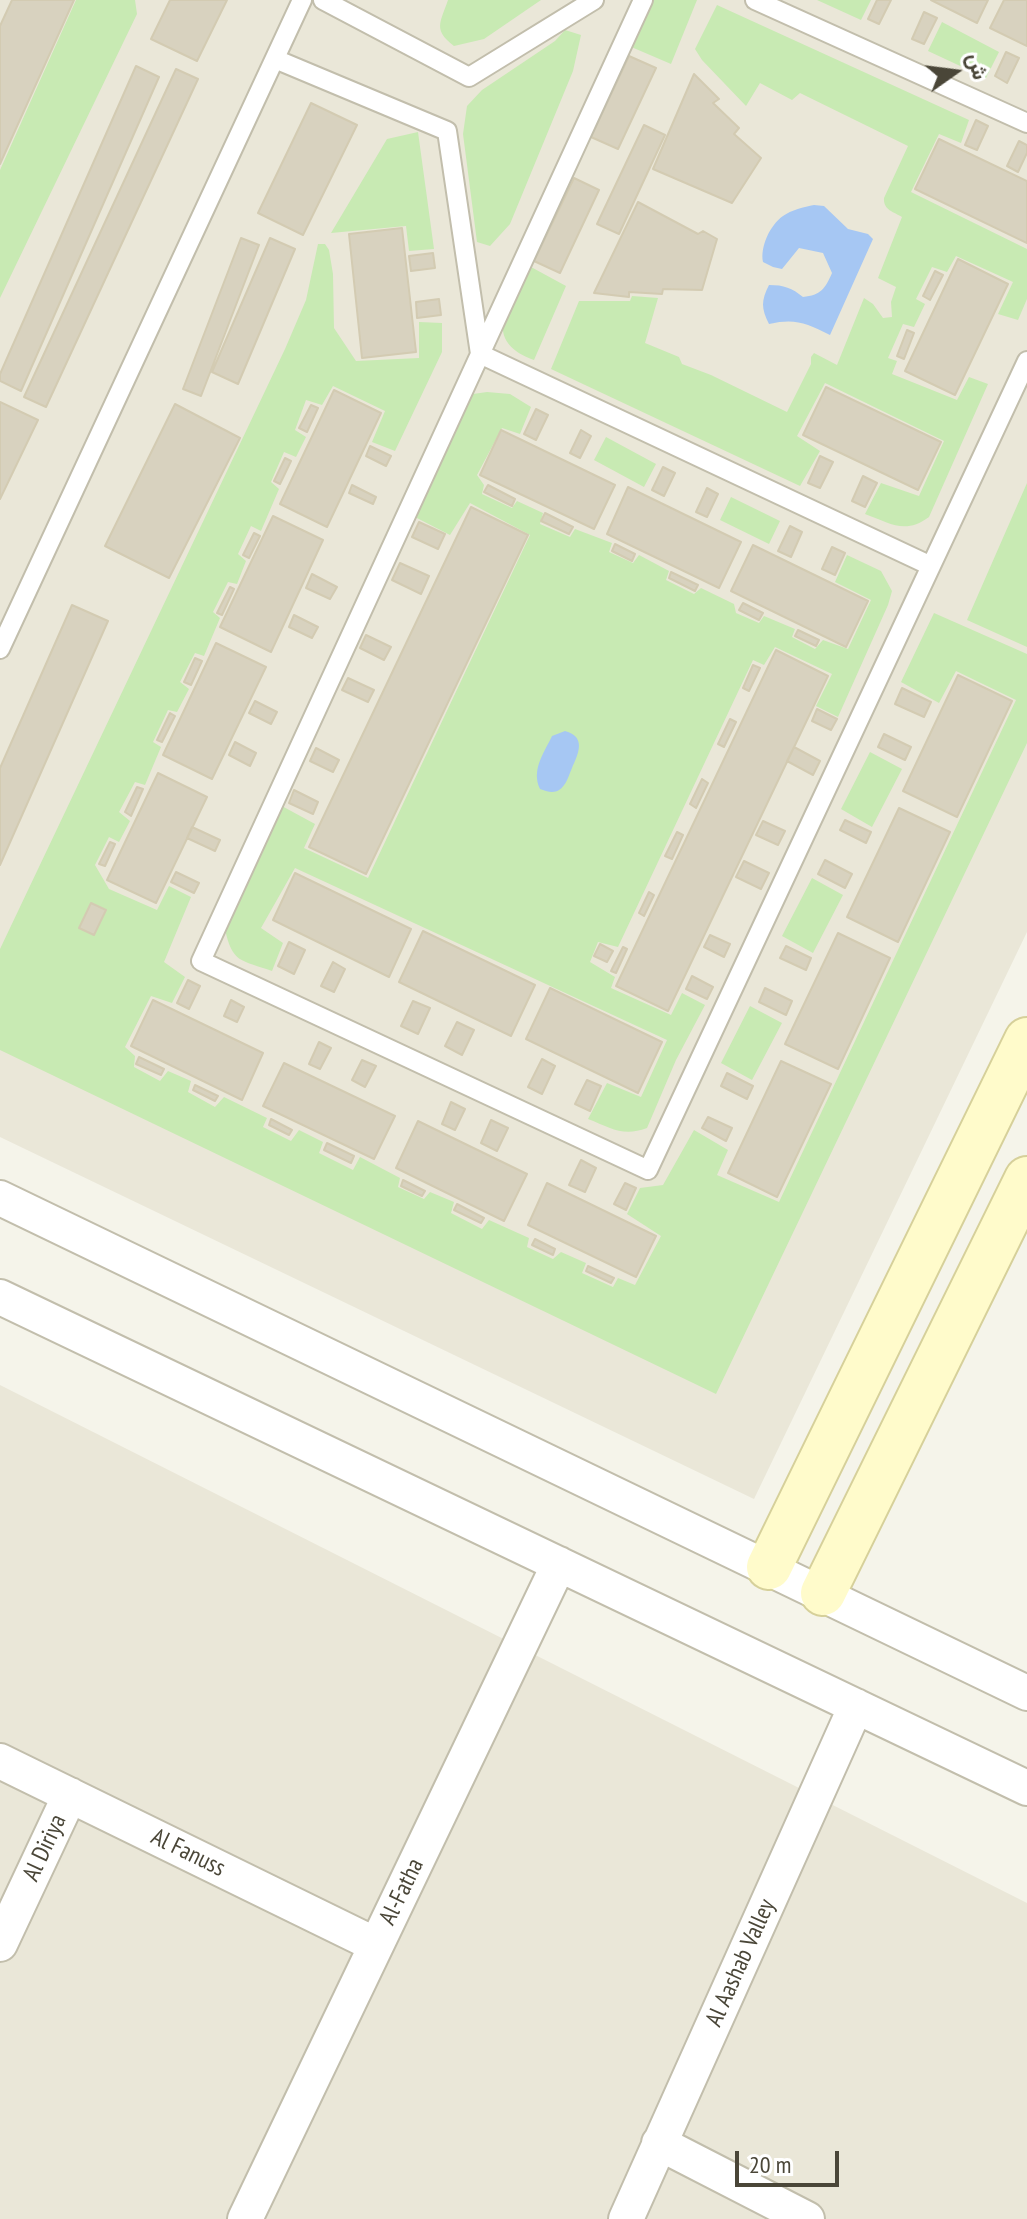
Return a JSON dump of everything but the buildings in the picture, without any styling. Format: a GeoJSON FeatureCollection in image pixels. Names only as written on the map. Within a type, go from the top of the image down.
{"type":"FeatureCollection","features":[{"type":"Feature","properties":{"kind":"street"},"geometry":{"type":"LineString","coordinates":[[769,1567],[1027,1040]]}},
{"type":"Feature","properties":{"kind":"street"},"geometry":{"type":"LineString","coordinates":[[823,1593],[1027,1179]]}},
{"type":"Feature","properties":{"kind":"street"},"geometry":{"type":"LineString","coordinates":[[0,1198],[1027,1693]]}},
{"type":"Feature","properties":{"kind":"street"},"geometry":{"type":"LineString","coordinates":[[0,1297],[1027,1788]]}},
{"type":"Feature","properties":{"kind":"street","name":"Al-Fatha"},"geometry":{"type":"LineString","coordinates":[[245,2219],[559,1564]]}},
{"type":"Feature","properties":{"kind":"street","name":"Al Aashab Valley"},"geometry":{"type":"LineString","coordinates":[[626,2219],[856,1706]]}},
{"type":"Feature","properties":{"kind":"street","name":"Al Fanuss"},"geometry":{"type":"LineString","coordinates":[[0,1761],[376,1945]]}},
{"type":"Feature","properties":{"kind":"street","name":"Al Diriya"},"geometry":{"type":"LineString","coordinates":[[0,1944],[70,1795]]}},
{"type":"Feature","properties":{"kind":"street"},"geometry":{"type":"LineString","coordinates":[[659,2143],[807,2219]]}},
{"type":"Feature","properties":{"kind":"lane"},"geometry":{"type":"LineString","coordinates":[[0,649],[302,0]]}},
{"type":"Feature","properties":{"kind":"lane"},"geometry":{"type":"LineString","coordinates":[[323,0],[469,77],[594,0]]}},
{"type":"Feature","properties":{"kind":"lane"},"geometry":{"type":"LineString","coordinates":[[643,0],[201,961],[648,1170],[1027,361]]}},
{"type":"Feature","properties":{"kind":"lane"},"geometry":{"type":"LineString","coordinates":[[755,0],[1027,123]]}},
{"type":"Feature","properties":{"kind":"lane"},"geometry":{"type":"LineString","coordinates":[[275,59],[447,131],[480,354]]}},
{"type":"Feature","properties":{"kind":"lane"},"geometry":{"type":"LineString","coordinates":[[480,354],[931,566]]}},
{"type":"Feature","properties":{"kind":"shaded area"},"geometry":{"type":"Polygon","coordinates":[[[0,0],[1027,0],[1027,932],[754,1499],[0,1137],[0,0]]]}},
{"type":"Feature","properties":{"kind":"shaded area"},"geometry":{"type":"Polygon","coordinates":[[[0,1385],[1027,1903],[1027,2219],[0,2219],[0,1385]]]}},
{"type":"Feature","properties":{"kind":"green space"},"geometry":{"type":"Polygon","coordinates":[[[76,0],[135,0],[137,14],[0,298],[0,170],[76,0]]]}},
{"type":"Feature","properties":{"kind":"green space"},"geometry":{"type":"Polygon","coordinates":[[[448,0],[541,0],[484,39],[454,46],[443,35],[440,26],[448,0]]]}},
{"type":"Feature","properties":{"kind":"green space"},"geometry":{"type":"Polygon","coordinates":[[[651,0],[697,0],[671,64],[629,46],[651,0]]]}},
{"type":"Feature","properties":{"kind":"green space"},"geometry":{"type":"Polygon","coordinates":[[[817,0],[871,0],[861,20],[817,0]]]}},
{"type":"Feature","properties":{"kind":"green space"},"geometry":{"type":"Polygon","coordinates":[[[717,5],[969,120],[961,143],[939,134],[911,192],[1027,249],[1027,299],[1018,320],[998,314],[1013,282],[956,256],[947,272],[932,267],[916,299],[925,304],[914,327],[903,324],[888,358],[897,361],[892,374],[957,400],[969,377],[988,384],[929,517],[920,522],[897,526],[865,514],[881,483],[919,496],[944,441],[825,383],[797,436],[820,451],[800,486],[551,369],[579,301],[630,301],[632,296],[658,298],[645,343],[679,357],[682,364],[787,412],[814,353],[837,365],[864,298],[883,318],[892,317],[891,302],[896,287],[878,278],[902,217],[887,208],[884,198],[908,146],[800,93],[792,100],[760,83],[746,106],[695,49],[717,5]]]}},
{"type":"Feature","properties":{"kind":"green space"},"geometry":{"type":"Polygon","coordinates":[[[942,22],[999,52],[986,78],[928,51],[942,22]]]}},
{"type":"Feature","properties":{"kind":"green space"},"geometry":{"type":"Polygon","coordinates":[[[565,30],[581,35],[573,71],[510,224],[490,246],[477,242],[463,134],[467,106],[482,90],[555,41],[565,30]]]}},
{"type":"Feature","properties":{"kind":"green space"},"geometry":{"type":"Polygon","coordinates":[[[418,132],[434,249],[409,251],[406,226],[331,233],[387,139],[418,132]]]}},
{"type":"Feature","properties":{"kind":"green space"},"geometry":{"type":"Polygon","coordinates":[[[318,244],[325,244],[329,250],[333,274],[334,328],[356,361],[419,358],[419,322],[442,323],[442,352],[395,451],[372,442],[385,411],[333,386],[322,405],[306,400],[295,430],[306,437],[296,457],[284,452],[271,482],[279,489],[261,531],[251,526],[238,554],[246,561],[237,584],[228,582],[213,612],[220,618],[204,656],[195,653],[180,682],[189,689],[177,712],[168,710],[153,742],[161,747],[145,785],[135,782],[119,812],[130,821],[119,842],[109,837],[95,865],[109,889],[157,910],[169,886],[191,897],[164,962],[185,977],[172,1003],[151,996],[125,1047],[135,1056],[134,1067],[160,1081],[168,1071],[191,1081],[188,1092],[215,1107],[224,1097],[267,1118],[263,1127],[291,1141],[299,1130],[323,1142],[319,1153],[353,1170],[360,1157],[400,1178],[398,1187],[424,1199],[430,1192],[454,1202],[451,1213],[482,1229],[489,1220],[529,1238],[527,1247],[553,1259],[561,1252],[586,1263],[582,1273],[613,1287],[618,1278],[635,1285],[661,1236],[627,1214],[640,1188],[663,1185],[694,1130],[728,1150],[717,1175],[779,1202],[1016,700],[956,671],[939,703],[901,682],[934,613],[1027,654],[1027,743],[716,1394],[0,1050],[0,949],[285,349],[306,300],[318,244]]]}},
{"type":"Feature","properties":{"kind":"green space"},"geometry":{"type":"Polygon","coordinates":[[[531,267],[566,286],[534,360],[512,348],[503,332],[507,313],[531,267]]]}},
{"type":"Feature","properties":{"kind":"green space"},"geometry":{"type":"Polygon","coordinates":[[[473,394],[510,394],[531,407],[520,434],[502,428],[477,475],[484,485],[482,494],[512,508],[517,501],[543,513],[540,524],[570,537],[575,529],[612,543],[609,552],[633,563],[639,555],[669,571],[666,580],[694,594],[701,588],[734,604],[736,613],[759,623],[764,616],[795,629],[792,637],[815,649],[823,640],[848,649],[871,600],[835,582],[847,555],[881,571],[892,591],[838,717],[816,706],[832,674],[775,647],[764,665],[753,660],[618,947],[598,942],[590,962],[615,977],[611,988],[671,1015],[682,993],[705,1005],[676,1060],[647,1128],[639,1131],[617,1130],[588,1119],[607,1083],[641,1097],[667,1040],[295,868],[261,928],[283,943],[272,971],[240,959],[231,948],[225,929],[280,805],[315,824],[304,848],[368,878],[530,535],[470,503],[450,535],[415,517],[473,394]]]}},
{"type":"Feature","properties":{"kind":"green space"},"geometry":{"type":"Polygon","coordinates":[[[606,437],[656,464],[644,487],[594,460],[606,437]]]}},
{"type":"Feature","properties":{"kind":"green space"},"geometry":{"type":"Polygon","coordinates":[[[1027,483],[1027,647],[967,620],[1027,483]]]}},
{"type":"Feature","properties":{"kind":"green space"},"geometry":{"type":"Polygon","coordinates":[[[731,497],[780,521],[769,544],[720,520],[731,497]]]}},
{"type":"Feature","properties":{"kind":"green space"},"geometry":{"type":"Polygon","coordinates":[[[870,752],[902,769],[872,827],[841,809],[870,752]]]}},
{"type":"Feature","properties":{"kind":"green space"},"geometry":{"type":"Polygon","coordinates":[[[812,878],[843,895],[813,953],[782,936],[812,878]]]}},
{"type":"Feature","properties":{"kind":"green space"},"geometry":{"type":"Polygon","coordinates":[[[750,1006],[782,1023],[752,1080],[721,1063],[750,1006]]]}},
{"type":"Feature","properties":{"kind":"water"},"geometry":{"type":"Polygon","coordinates":[[[814,205],[824,206],[848,229],[868,234],[873,239],[830,335],[800,323],[769,324],[763,309],[769,285],[788,288],[803,297],[814,295],[824,287],[832,273],[823,253],[799,248],[782,269],[763,262],[765,243],[778,220],[790,212],[814,205]]]}},
{"type":"Feature","properties":{"kind":"water"},"geometry":{"type":"Polygon","coordinates":[[[565,731],[576,737],[579,746],[577,757],[564,786],[550,792],[540,789],[537,775],[542,755],[552,736],[565,731]]]}}]}
